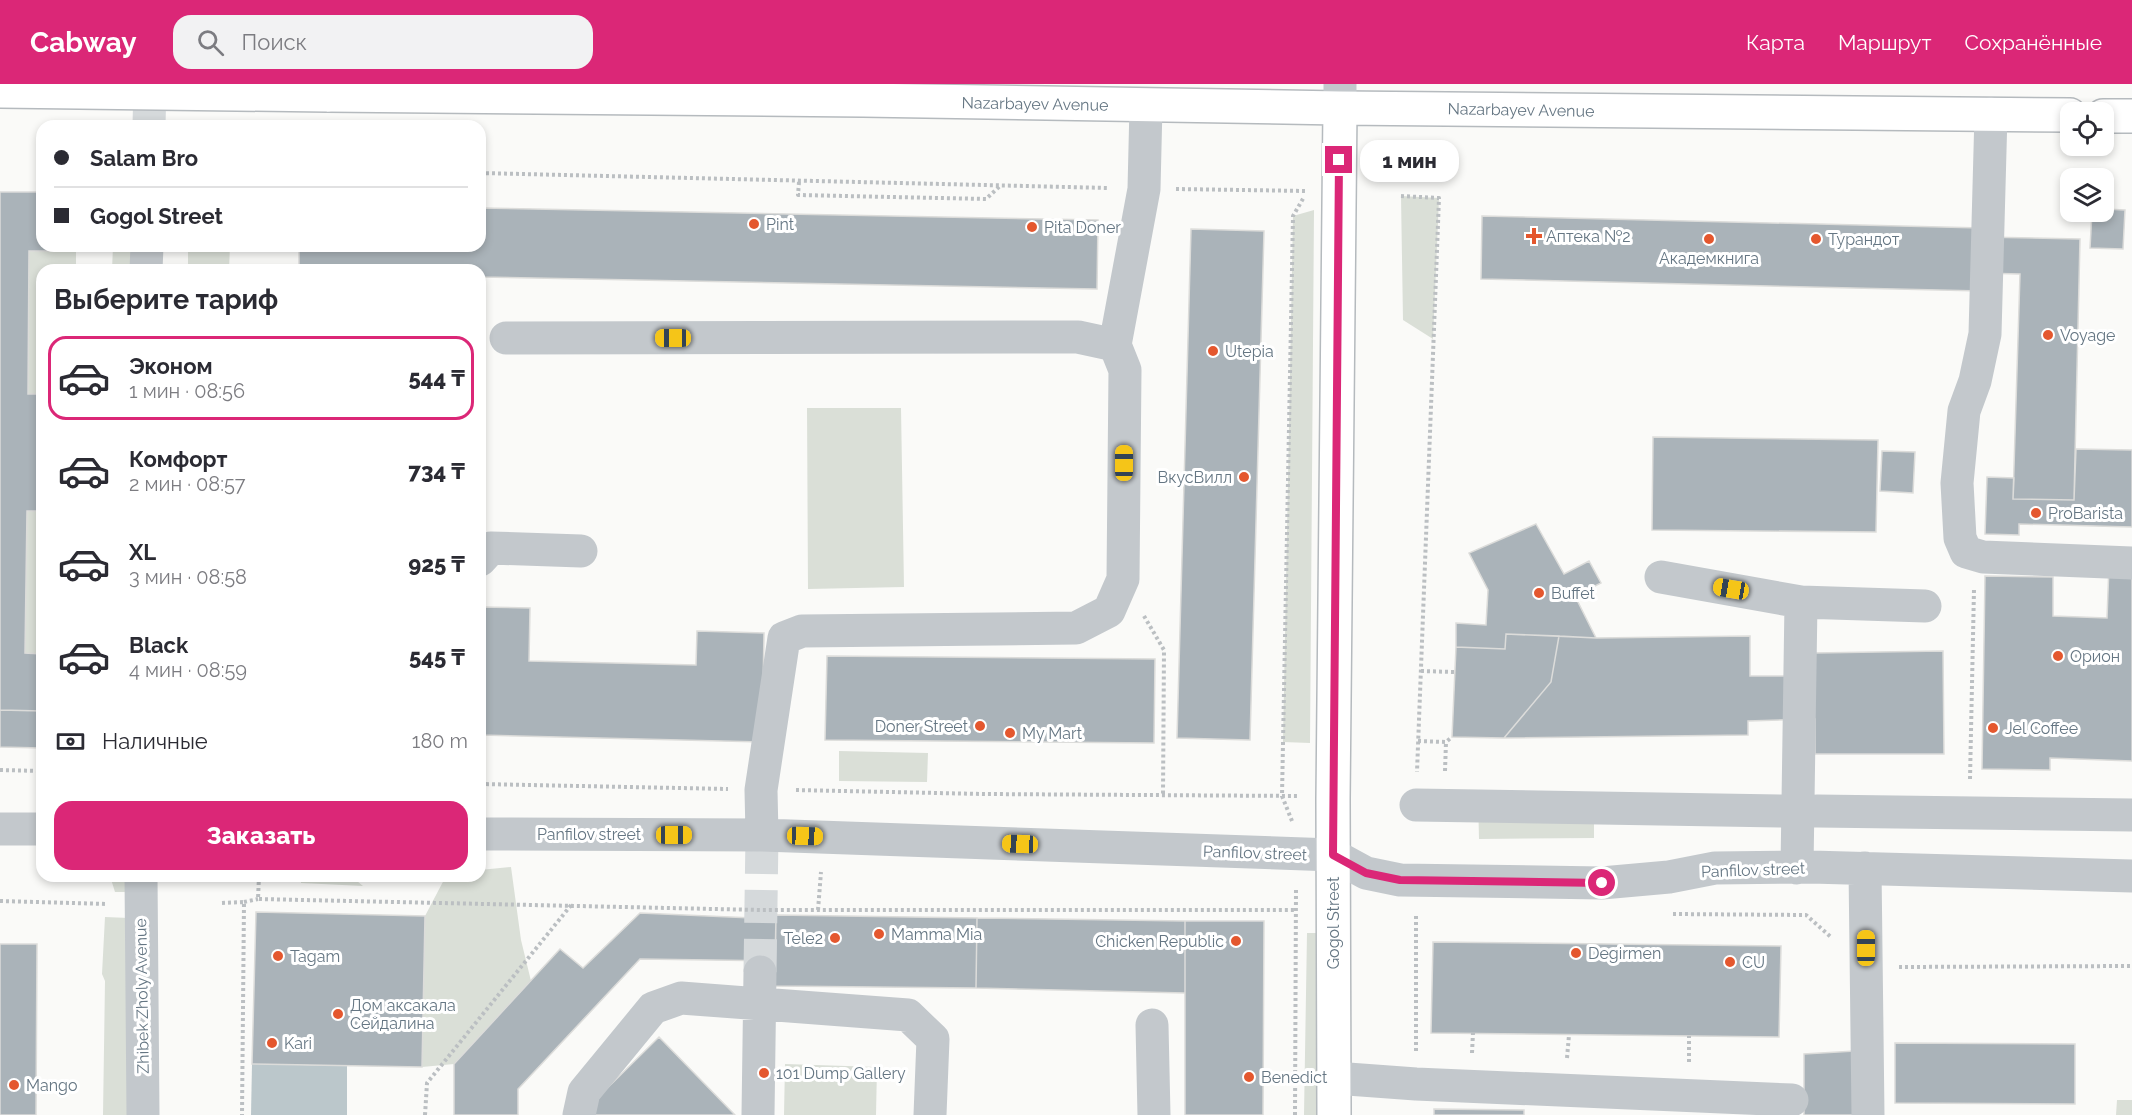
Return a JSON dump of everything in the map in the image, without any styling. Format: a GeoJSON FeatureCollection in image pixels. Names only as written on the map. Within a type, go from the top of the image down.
{"type":"FeatureCollection","features":[{"type":"Feature","properties":{"kind":"main road","name":"Nazarbayev Avenue"},"geometry":{"type":"LineString","coordinates":[[0,91],[1146,106],[1340,96],[2060,115]]}},
{"type":"Feature","properties":{"kind":"main road","name":"Gogol Street"},"geometry":{"type":"LineString","coordinates":[[1334,1115],[1333,855],[1340,96]]}},
{"type":"Feature","properties":{"kind":"main road"},"geometry":{"type":"LineString","coordinates":[[2114,116],[2132,116]]}},
{"type":"Feature","properties":{"kind":"street"},"geometry":{"type":"LineString","coordinates":[[762,835],[761,789],[784,638],[802,631],[1076,628],[1109,611],[1123,579],[1125,370],[1115,345],[1144,189],[1146,106]]}},
{"type":"Feature","properties":{"kind":"street"},"geometry":{"type":"LineString","coordinates":[[1991,114],[1985,334],[1975,381],[1964,411],[1957,483],[1960,538],[1966,552],[1983,557],[2132,563]]}},
{"type":"Feature","properties":{"kind":"street"},"geometry":{"type":"LineString","coordinates":[[506,338],[1078,337],[1115,345]]}},
{"type":"Feature","properties":{"kind":"street"},"geometry":{"type":"LineString","coordinates":[[486,554],[491,549],[581,551]]}},
{"type":"Feature","properties":{"kind":"street"},"geometry":{"type":"LineString","coordinates":[[1661,577],[1801,602],[1925,606]]}},
{"type":"Feature","properties":{"kind":"street"},"geometry":{"type":"LineString","coordinates":[[1797,868],[1801,602]]}},
{"type":"Feature","properties":{"kind":"street"},"geometry":{"type":"LineString","coordinates":[[1416,805],[1780,811]]}},
{"type":"Feature","properties":{"kind":"street"},"geometry":{"type":"LineString","coordinates":[[1816,811],[2132,815]]}},
{"type":"Feature","properties":{"kind":"street"},"geometry":{"type":"LineString","coordinates":[[0,829],[36,829]]}},
{"type":"Feature","properties":{"kind":"street","name":"Panfilov street"},"geometry":{"type":"LineString","coordinates":[[486,834],[762,835],[1295,853],[1333,855],[1366,873],[1400,880],[1602,883],[1670,877],[1715,868],[1865,868],[2132,876]]}},
{"type":"Feature","properties":{"kind":"street"},"geometry":{"type":"LineString","coordinates":[[1865,868],[1868,1115]]}},
{"type":"Feature","properties":{"kind":"street","name":"Zhibek Zholy Avenue"},"geometry":{"type":"LineString","coordinates":[[141,890],[143,1115]]}},
{"type":"Feature","properties":{"kind":"street"},"geometry":{"type":"LineString","coordinates":[[758,1115],[760,972]]}},
{"type":"Feature","properties":{"kind":"street"},"geometry":{"type":"LineString","coordinates":[[579,1115],[584,1092],[653,1008],[681,998],[908,1015],[933,1039],[930,1115]]}},
{"type":"Feature","properties":{"kind":"street"},"geometry":{"type":"LineString","coordinates":[[1152,1025],[1154,1115]]}},
{"type":"Feature","properties":{"kind":"street"},"geometry":{"type":"LineString","coordinates":[[1334,1078],[1707,1106],[1792,1100]]}},
{"type":"Feature","properties":{"kind":"path"},"geometry":{"type":"LineString","coordinates":[[486,173],[1119,188]]}},
{"type":"Feature","properties":{"kind":"path"},"geometry":{"type":"LineString","coordinates":[[799,182],[798,195],[986,199],[1000,186]]}},
{"type":"Feature","properties":{"kind":"path"},"geometry":{"type":"LineString","coordinates":[[1170,189],[1308,191],[1293,216],[1282,796],[1295,853],[1295,1115]]}},
{"type":"Feature","properties":{"kind":"path"},"geometry":{"type":"LineString","coordinates":[[1401,196],[1439,198],[1416,805]]}},
{"type":"Feature","properties":{"kind":"path"},"geometry":{"type":"LineString","coordinates":[[1969,813],[1975,555]]}},
{"type":"Feature","properties":{"kind":"path"},"geometry":{"type":"LineString","coordinates":[[1123,579],[1164,650],[1163,795]]}},
{"type":"Feature","properties":{"kind":"path"},"geometry":{"type":"LineString","coordinates":[[1421,671],[1454,672]]}},
{"type":"Feature","properties":{"kind":"path"},"geometry":{"type":"LineString","coordinates":[[1418,741],[1446,742],[1452,737]]}},
{"type":"Feature","properties":{"kind":"path"},"geometry":{"type":"LineString","coordinates":[[0,770],[36,771]]}},
{"type":"Feature","properties":{"kind":"path"},"geometry":{"type":"LineString","coordinates":[[486,784],[729,789]]}},
{"type":"Feature","properties":{"kind":"path"},"geometry":{"type":"LineString","coordinates":[[793,790],[1306,796]]}},
{"type":"Feature","properties":{"kind":"path"},"geometry":{"type":"LineString","coordinates":[[818,910],[821,872]]}},
{"type":"Feature","properties":{"kind":"path"},"geometry":{"type":"LineString","coordinates":[[258,899],[259,882]]}},
{"type":"Feature","properties":{"kind":"path"},"geometry":{"type":"LineString","coordinates":[[0,901],[141,890]]}},
{"type":"Feature","properties":{"kind":"path"},"geometry":{"type":"LineString","coordinates":[[222,903],[258,899],[818,910],[1295,910]]}},
{"type":"Feature","properties":{"kind":"path"},"geometry":{"type":"LineString","coordinates":[[242,1115],[244,902]]}},
{"type":"Feature","properties":{"kind":"path"},"geometry":{"type":"LineString","coordinates":[[425,1115],[428,1083],[572,904]]}},
{"type":"Feature","properties":{"kind":"path"},"geometry":{"type":"LineString","coordinates":[[1416,912],[1416,1084]]}},
{"type":"Feature","properties":{"kind":"path"},"geometry":{"type":"LineString","coordinates":[[1664,914],[1806,915],[1866,968],[2132,966]]}},
{"type":"Feature","properties":{"kind":"shaded area"},"geometry":{"type":"Polygon","coordinates":[[[1401,196],[1439,198],[1433,339],[1403,320],[1401,196]]]}},
{"type":"Feature","properties":{"kind":"shaded area"},"geometry":{"type":"Polygon","coordinates":[[[1314,210],[1310,743],[1283,742],[1293,216],[1314,210]]]}},
{"type":"Feature","properties":{"kind":"shaded area"},"geometry":{"type":"Polygon","coordinates":[[[29,251],[76,252],[76,264],[36,264],[36,395],[28,394],[29,251]]]}},
{"type":"Feature","properties":{"kind":"shaded area"},"geometry":{"type":"Polygon","coordinates":[[[113,252],[144,252],[143,264],[112,264],[113,252]]]}},
{"type":"Feature","properties":{"kind":"shaded area"},"geometry":{"type":"Polygon","coordinates":[[[188,252],[230,252],[229,264],[188,264],[188,252]]]}},
{"type":"Feature","properties":{"kind":"shaded area"},"geometry":{"type":"Polygon","coordinates":[[[807,408],[901,408],[904,587],[808,589],[807,408]]]}},
{"type":"Feature","properties":{"kind":"shaded area"},"geometry":{"type":"Polygon","coordinates":[[[36,487],[36,654],[25,653],[27,511],[36,487]]]}},
{"type":"Feature","properties":{"kind":"shaded area"},"geometry":{"type":"Polygon","coordinates":[[[839,751],[928,753],[927,782],[839,781],[839,751]]]}},
{"type":"Feature","properties":{"kind":"shaded area"},"geometry":{"type":"Polygon","coordinates":[[[1594,796],[1594,838],[1479,839],[1478,797],[1594,796]]]}},
{"type":"Feature","properties":{"kind":"shaded area"},"geometry":{"type":"Polygon","coordinates":[[[511,867],[521,940],[531,981],[454,1064],[422,1067],[425,916],[443,882],[486,882],[486,869],[511,867]]]}},
{"type":"Feature","properties":{"kind":"shaded area"},"geometry":{"type":"Polygon","coordinates":[[[112,882],[129,882],[128,892],[115,892],[112,882]]]}},
{"type":"Feature","properties":{"kind":"shaded area"},"geometry":{"type":"Polygon","coordinates":[[[358,882],[363,886],[301,883],[358,882]]]}},
{"type":"Feature","properties":{"kind":"shaded area"},"geometry":{"type":"Polygon","coordinates":[[[105,917],[129,918],[132,1115],[103,1115],[105,981],[102,974],[105,917]]]}},
{"type":"Feature","properties":{"kind":"shaded area"},"geometry":{"type":"Polygon","coordinates":[[[1307,933],[1321,933],[1319,1115],[1304,1115],[1307,933]]]}},
{"type":"Feature","properties":{"kind":"shaded area"},"geometry":{"type":"Polygon","coordinates":[[[252,1064],[347,1066],[347,1115],[251,1115],[252,1064]]]}},
{"type":"Feature","properties":{"kind":"shaded area"},"geometry":{"type":"Polygon","coordinates":[[[785,1064],[877,1067],[876,1115],[784,1115],[785,1064]]]}},
{"type":"Feature","properties":{"kind":"shaded area"},"geometry":{"type":"Polygon","coordinates":[[[2117,1100],[2132,1100],[2132,1115],[2116,1115],[2117,1100]]]}},
{"type":"Feature","properties":{"kind":"building"},"geometry":{"type":"Polygon","coordinates":[[[0,192],[36,192],[36,251],[29,251],[28,394],[36,394],[36,511],[27,511],[25,653],[36,654],[36,711],[0,710],[0,192]]]}},
{"type":"Feature","properties":{"kind":"building"},"geometry":{"type":"Polygon","coordinates":[[[486,208],[1098,220],[1097,289],[486,277],[486,264],[299,264],[299,252],[486,252],[486,208]]]}},
{"type":"Feature","properties":{"kind":"building"},"geometry":{"type":"Polygon","coordinates":[[[2114,210],[2125,210],[2123,249],[2090,248],[2091,222],[2114,222],[2114,210]]]}},
{"type":"Feature","properties":{"kind":"building"},"geometry":{"type":"Polygon","coordinates":[[[1482,216],[1982,228],[1981,291],[1481,279],[1482,216]]]}},
{"type":"Feature","properties":{"kind":"building"},"geometry":{"type":"Polygon","coordinates":[[[1191,229],[1264,231],[1250,740],[1177,738],[1191,229]]]}},
{"type":"Feature","properties":{"kind":"building","name":"Voyage"},"geometry":{"type":"Polygon","coordinates":[[[1982,237],[2080,239],[2074,500],[2013,499],[2020,274],[1981,273],[1982,237]]]}},
{"type":"Feature","properties":{"kind":"building"},"geometry":{"type":"Polygon","coordinates":[[[1653,437],[1878,440],[1876,532],[1652,530],[1653,437]]]}},
{"type":"Feature","properties":{"kind":"building"},"geometry":{"type":"Polygon","coordinates":[[[2076,449],[2132,450],[2132,527],[2019,524],[2019,535],[1985,534],[1987,477],[2014,478],[2013,499],[2074,500],[2076,449]]]}},
{"type":"Feature","properties":{"kind":"building"},"geometry":{"type":"Polygon","coordinates":[[[1882,451],[1915,452],[1913,493],[1880,491],[1882,451]]]}},
{"type":"Feature","properties":{"kind":"building"},"geometry":{"type":"Polygon","coordinates":[[[1536,524],[1564,574],[1589,561],[1601,583],[1575,596],[1596,638],[1506,634],[1505,649],[1456,647],[1456,623],[1486,625],[1488,590],[1469,553],[1536,524]]]}},
{"type":"Feature","properties":{"kind":"building","name":"Орион"},"geometry":{"type":"Polygon","coordinates":[[[2109,566],[2132,567],[2132,761],[2050,758],[2050,770],[1982,769],[1985,576],[2053,577],[2053,616],[2107,618],[2109,566]]]}},
{"type":"Feature","properties":{"kind":"building"},"geometry":{"type":"Polygon","coordinates":[[[486,607],[530,608],[529,661],[696,665],[697,631],[764,633],[762,742],[486,735],[486,607]]]}},
{"type":"Feature","properties":{"kind":"building"},"geometry":{"type":"Polygon","coordinates":[[[1506,634],[1559,636],[1551,682],[1504,738],[1452,737],[1456,647],[1505,649],[1506,634]]]}},
{"type":"Feature","properties":{"kind":"building"},"geometry":{"type":"Polygon","coordinates":[[[1559,636],[1596,638],[1750,636],[1750,676],[1812,676],[1813,653],[1943,651],[1944,754],[1815,754],[1815,719],[1748,721],[1748,735],[1504,738],[1551,682],[1559,636]]]}},
{"type":"Feature","properties":{"kind":"building"},"geometry":{"type":"Polygon","coordinates":[[[827,656],[1155,659],[1154,743],[825,740],[827,656]]]}},
{"type":"Feature","properties":{"kind":"building"},"geometry":{"type":"Polygon","coordinates":[[[0,710],[36,711],[36,748],[0,747],[0,710]]]}},
{"type":"Feature","properties":{"kind":"building","name":"Дом аксакала Сейдалина"},"geometry":{"type":"Polygon","coordinates":[[[256,912],[425,916],[422,1067],[252,1064],[256,912]]]}},
{"type":"Feature","properties":{"kind":"building"},"geometry":{"type":"Polygon","coordinates":[[[640,913],[776,919],[775,961],[640,959],[518,1089],[518,1115],[454,1115],[454,1064],[560,949],[583,968],[640,913]]]}},
{"type":"Feature","properties":{"kind":"building"},"geometry":{"type":"Polygon","coordinates":[[[776,915],[977,918],[976,988],[775,986],[776,915]]]}},
{"type":"Feature","properties":{"kind":"building"},"geometry":{"type":"Polygon","coordinates":[[[977,918],[1185,921],[1185,993],[976,988],[977,918]]]}},
{"type":"Feature","properties":{"kind":"building"},"geometry":{"type":"Polygon","coordinates":[[[1185,921],[1264,921],[1263,1115],[1185,1115],[1185,921]]]}},
{"type":"Feature","properties":{"kind":"building"},"geometry":{"type":"Polygon","coordinates":[[[1433,942],[1781,946],[1779,1037],[1431,1033],[1433,942]]]}},
{"type":"Feature","properties":{"kind":"building"},"geometry":{"type":"Polygon","coordinates":[[[0,944],[37,944],[36,1115],[0,1115],[0,944]]]}},
{"type":"Feature","properties":{"kind":"building"},"geometry":{"type":"Polygon","coordinates":[[[659,1037],[735,1115],[590,1115],[585,1110],[659,1037]]]}},
{"type":"Feature","properties":{"kind":"building"},"geometry":{"type":"Polygon","coordinates":[[[1895,1043],[2075,1044],[2075,1104],[1895,1103],[1895,1043]]]}},
{"type":"Feature","properties":{"kind":"building"},"geometry":{"type":"Polygon","coordinates":[[[1855,1051],[1856,1115],[1804,1115],[1804,1054],[1855,1051]]]}},
{"type":"Feature","properties":{"kind":"building"},"geometry":{"type":"Polygon","coordinates":[[[1434,1109],[1524,1110],[1524,1115],[1434,1115],[1434,1109]]]}},
{"type":"Feature","properties":{"kind":"tunnel"},"geometry":{"type":"LineString","coordinates":[[149,120],[150,84]]}},
{"type":"Feature","properties":{"kind":"tunnel"},"geometry":{"type":"LineString","coordinates":[[760,972],[762,835]]}},
{"type":"Feature","properties":{"kind":"place","name":"Pint"},"geometry":{"type":"Point","coordinates":[754,224]}},
{"type":"Feature","properties":{"kind":"place","name":"Pita Doner"},"geometry":{"type":"Point","coordinates":[1032,227]}},
{"type":"Feature","properties":{"kind":"place","name":"Аптека №2"},"geometry":{"type":"Point","coordinates":[1534,236]}},
{"type":"Feature","properties":{"kind":"place","name":"Академкнига"},"geometry":{"type":"Point","coordinates":[1709,239]}},
{"type":"Feature","properties":{"kind":"place","name":"Турандот"},"geometry":{"type":"Point","coordinates":[1816,239]}},
{"type":"Feature","properties":{"kind":"place","name":"Voyage"},"geometry":{"type":"Point","coordinates":[2048,335]}},
{"type":"Feature","properties":{"kind":"place","name":"Utepia"},"geometry":{"type":"Point","coordinates":[1213,351]}},
{"type":"Feature","properties":{"kind":"place","name":"ВкусВилл"},"geometry":{"type":"Point","coordinates":[1244,477]}},
{"type":"Feature","properties":{"kind":"place","name":"ProBarista"},"geometry":{"type":"Point","coordinates":[2036,513]}},
{"type":"Feature","properties":{"kind":"place","name":"Buffet"},"geometry":{"type":"Point","coordinates":[1539,593]}},
{"type":"Feature","properties":{"kind":"place","name":"Орион"},"geometry":{"type":"Point","coordinates":[2058,656]}},
{"type":"Feature","properties":{"kind":"place","name":"Doner Street"},"geometry":{"type":"Point","coordinates":[980,726]}},
{"type":"Feature","properties":{"kind":"place","name":"Jel Coffee"},"geometry":{"type":"Point","coordinates":[1993,728]}},
{"type":"Feature","properties":{"kind":"place","name":"My Mart"},"geometry":{"type":"Point","coordinates":[1010,733]}},
{"type":"Feature","properties":{"kind":"place","name":"Mamma Mia"},"geometry":{"type":"Point","coordinates":[879,934]}},
{"type":"Feature","properties":{"kind":"place","name":"Tele2"},"geometry":{"type":"Point","coordinates":[835,938]}},
{"type":"Feature","properties":{"kind":"place","name":"Chicken Republic"},"geometry":{"type":"Point","coordinates":[1236,941]}},
{"type":"Feature","properties":{"kind":"place","name":"Degirmen"},"geometry":{"type":"Point","coordinates":[1576,953]}},
{"type":"Feature","properties":{"kind":"place","name":"Tagam"},"geometry":{"type":"Point","coordinates":[278,956]}},
{"type":"Feature","properties":{"kind":"place","name":"CU"},"geometry":{"type":"Point","coordinates":[1730,962]}},
{"type":"Feature","properties":{"kind":"place","name":"Дом аксакала Сейдалина"},"geometry":{"type":"Point","coordinates":[338,1014]}},
{"type":"Feature","properties":{"kind":"place","name":"Kari"},"geometry":{"type":"Point","coordinates":[272,1043]}},
{"type":"Feature","properties":{"kind":"place","name":"101 Dump Gallery"},"geometry":{"type":"Point","coordinates":[764,1073]}},
{"type":"Feature","properties":{"kind":"place","name":"Benedict"},"geometry":{"type":"Point","coordinates":[1249,1077]}},
{"type":"Feature","properties":{"kind":"place","name":"Mango"},"geometry":{"type":"Point","coordinates":[14,1085]}},
{"type":"Feature","properties":{"kind":"route"},"geometry":{"type":"LineString","coordinates":[[1339,160],[1333,855],[1366,873],[1400,880],[1602,883]]}}]}
